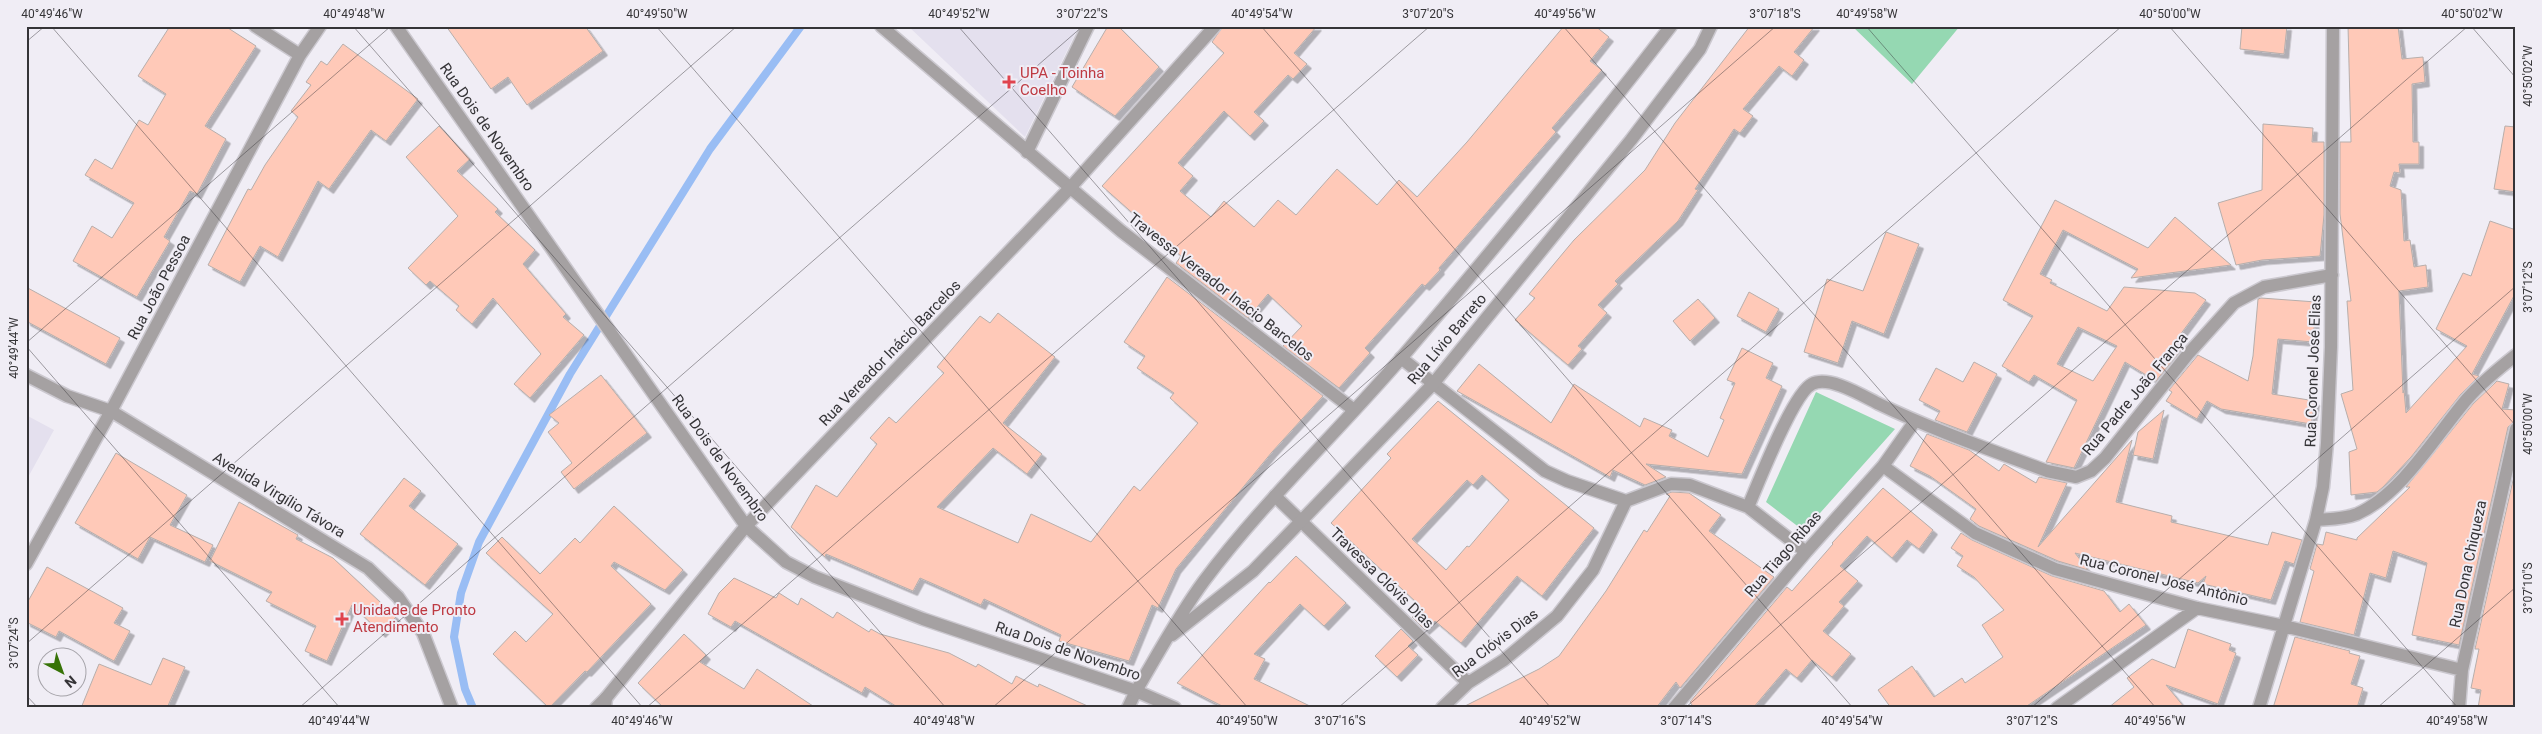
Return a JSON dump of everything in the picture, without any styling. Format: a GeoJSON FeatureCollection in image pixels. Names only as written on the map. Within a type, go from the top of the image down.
{"type":"FeatureCollection","features":[{"type":"Feature","properties":{"kind":"street"},"geometry":{"type":"LineString","coordinates":[[255,26],[300,55]]}},
{"type":"Feature","properties":{"kind":"street","name":"Rua João Pessoa"},"geometry":{"type":"LineString","coordinates":[[26,564],[111,411],[300,55],[320,26]]}},
{"type":"Feature","properties":{"kind":"street","name":"Rua Dois de Novembro"},"geometry":{"type":"LineString","coordinates":[[396,26],[746,526],[786,562],[815,577],[923,619],[1136,691],[1175,708]]}},
{"type":"Feature","properties":{"kind":"street","name":"Travessa Vereador Inácio Barcelos"},"geometry":{"type":"LineString","coordinates":[[881,26],[1069,189],[1354,410]]}},
{"type":"Feature","properties":{"kind":"street"},"geometry":{"type":"LineString","coordinates":[[1028,152],[1088,26]]}},
{"type":"Feature","properties":{"kind":"street","name":"Rua Vereador Inácio Barcelos"},"geometry":{"type":"LineString","coordinates":[[596,708],[606,703],[746,526],[1069,189],[1215,26]]}},
{"type":"Feature","properties":{"kind":"street","name":"Rua Lívio Barreto"},"geometry":{"type":"LineString","coordinates":[[1128,708],[1136,691],[1204,582],[1274,496],[1401,358],[1604,115],[1671,26]]}},
{"type":"Feature","properties":{"kind":"street","name":"Rua Lívio Barreto"},"geometry":{"type":"LineString","coordinates":[[1168,638],[1252,571],[1433,384],[1632,140],[1700,49],[1711,26]]}},
{"type":"Feature","properties":{"kind":"street","name":"Rua Coronel José Elias"},"geometry":{"type":"LineString","coordinates":[[2259,708],[2316,520],[2323,487],[2327,443],[2332,275],[2333,26]]}},
{"type":"Feature","properties":{"kind":"street","name":"Rua Padre João França"},"geometry":{"type":"LineString","coordinates":[[1748,507],[1792,409],[1804,390],[1812,383],[1821,381],[1838,384],[1914,421],[2047,471],[2067,476],[2083,475],[2105,458],[2188,354],[2234,303],[2264,288],[2332,275]]}},
{"type":"Feature","properties":{"kind":"street"},"geometry":{"type":"LineString","coordinates":[[2316,520],[2356,514],[2376,503],[2395,486],[2468,397],[2491,374],[2516,355]]}},
{"type":"Feature","properties":{"kind":"street"},"geometry":{"type":"LineString","coordinates":[[1401,358],[1545,471],[1567,481],[1626,501],[1671,484],[1690,484],[1748,507],[1806,552]]}},
{"type":"Feature","properties":{"kind":"street","name":"Avenida Virgílio Távora"},"geometry":{"type":"LineString","coordinates":[[26,376],[68,396],[111,411],[368,568],[398,597],[423,632],[452,708]]}},
{"type":"Feature","properties":{"kind":"street","name":"Rua Tiago Ribas"},"geometry":{"type":"LineString","coordinates":[[1674,708],[1806,552],[1883,466],[1914,421]]}},
{"type":"Feature","properties":{"kind":"street","name":"Rua Dona Chiqueza"},"geometry":{"type":"LineString","coordinates":[[2459,708],[2462,670],[2516,429]]}},
{"type":"Feature","properties":{"kind":"street","name":"Rua Coronel José Antônio"},"geometry":{"type":"LineString","coordinates":[[1883,466],[1975,533],[2013,552],[2055,569],[2197,608],[2284,626],[2462,670]]}},
{"type":"Feature","properties":{"kind":"street","name":"Travessa Clóvis Dias"},"geometry":{"type":"LineString","coordinates":[[1274,496],[1468,683]]}},
{"type":"Feature","properties":{"kind":"street","name":"Rua Clóvis Dias"},"geometry":{"type":"LineString","coordinates":[[1442,708],[1468,683],[1504,660],[1557,616],[1593,570],[1626,501]]}},
{"type":"Feature","properties":{"kind":"street"},"geometry":{"type":"LineString","coordinates":[[2057,708],[2197,608]]}},
{"type":"Feature","properties":{"kind":"shaded area","name":"UPA - Toinha Coelho"},"geometry":{"type":"Polygon","coordinates":[[[908,26],[1079,26],[1025,137],[908,26]]]}},
{"type":"Feature","properties":{"kind":"shaded area"},"geometry":{"type":"Polygon","coordinates":[[[26,415],[54,430],[26,481],[26,415]]]}},
{"type":"Feature","properties":{"kind":"green space"},"geometry":{"type":"Polygon","coordinates":[[[1852,26],[1960,26],[1912,84],[1852,26]]]}},
{"type":"Feature","properties":{"kind":"green space"},"geometry":{"type":"Polygon","coordinates":[[[1816,392],[1895,429],[1804,531],[1766,502],[1816,392]]]}},
{"type":"Feature","properties":{"kind":"building"},"geometry":{"type":"Polygon","coordinates":[[[170,26],[225,26],[256,46],[205,126],[226,139],[197,194],[190,191],[164,237],[170,241],[137,297],[73,261],[92,226],[112,238],[134,203],[85,175],[95,159],[112,169],[139,120],[148,125],[166,94],[138,76],[170,26]]]}},
{"type":"Feature","properties":{"kind":"building"},"geometry":{"type":"Polygon","coordinates":[[[446,26],[585,26],[603,51],[527,105],[508,77],[491,89],[446,26]]]}},
{"type":"Feature","properties":{"kind":"building"},"geometry":{"type":"Polygon","coordinates":[[[1108,26],[1118,26],[1159,67],[1115,116],[1072,87],[1108,26]]]}},
{"type":"Feature","properties":{"kind":"building"},"geometry":{"type":"Polygon","coordinates":[[[1223,26],[1317,26],[1294,53],[1307,64],[1293,79],[1288,75],[1254,112],[1264,121],[1250,136],[1224,111],[1178,163],[1193,176],[1180,191],[1211,217],[1224,201],[1254,227],[1278,200],[1296,215],[1337,169],[1377,205],[1399,180],[1417,197],[1467,142],[1564,26],[1595,26],[1609,37],[1590,61],[1602,70],[1552,128],[1556,132],[1439,268],[1440,270],[1425,286],[1422,284],[1365,348],[1370,353],[1339,388],[1283,346],[1302,326],[1268,294],[1248,318],[1176,263],[1181,256],[1102,186],[1224,53],[1212,42],[1223,26]]]}},
{"type":"Feature","properties":{"kind":"building"},"geometry":{"type":"Polygon","coordinates":[[[1750,26],[1815,26],[1794,52],[1804,60],[1792,76],[1779,66],[1743,109],[1753,116],[1740,133],[1734,129],[1695,189],[1698,190],[1678,221],[1615,281],[1618,284],[1598,305],[1607,313],[1578,346],[1582,349],[1568,365],[1515,320],[1535,298],[1529,294],[1574,240],[1645,170],[1675,123],[1750,26]]]}},
{"type":"Feature","properties":{"kind":"building"},"geometry":{"type":"Polygon","coordinates":[[[2242,26],[2287,26],[2284,54],[2240,49],[2242,26]]]}},
{"type":"Feature","properties":{"kind":"building"},"geometry":{"type":"Polygon","coordinates":[[[2348,26],[2398,26],[2402,59],[2423,57],[2425,82],[2412,84],[2413,142],[2419,142],[2419,164],[2399,164],[2400,173],[2394,172],[2390,186],[2401,190],[2404,241],[2410,240],[2414,267],[2426,265],[2428,287],[2399,291],[2403,393],[2404,390],[2406,413],[2467,346],[2436,329],[2463,273],[2471,276],[2490,221],[2516,230],[2516,292],[2472,374],[2479,376],[2461,394],[2411,457],[2383,487],[2377,492],[2351,495],[2349,452],[2357,449],[2341,394],[2353,390],[2347,301],[2351,301],[2340,214],[2340,142],[2351,142],[2348,26]]]}},
{"type":"Feature","properties":{"kind":"building"},"geometry":{"type":"Polygon","coordinates":[[[343,44],[418,99],[386,141],[371,130],[329,189],[318,181],[278,257],[260,246],[240,282],[208,265],[248,189],[251,190],[265,165],[298,117],[291,111],[311,85],[306,82],[321,61],[327,65],[343,44]]]}},
{"type":"Feature","properties":{"kind":"building"},"geometry":{"type":"Polygon","coordinates":[[[2263,124],[2313,128],[2312,142],[2324,142],[2324,215],[2320,256],[2262,260],[2236,265],[2218,203],[2262,190],[2263,124]]]}},
{"type":"Feature","properties":{"kind":"building"},"geometry":{"type":"Polygon","coordinates":[[[439,126],[470,159],[457,171],[498,209],[495,212],[535,250],[523,264],[566,314],[563,317],[584,335],[530,398],[514,384],[541,354],[493,298],[472,324],[456,310],[459,306],[430,281],[426,285],[408,268],[458,216],[406,157],[439,126]]]}},
{"type":"Feature","properties":{"kind":"building"},"geometry":{"type":"Polygon","coordinates":[[[2505,126],[2516,127],[2516,192],[2494,189],[2505,126]]]}},
{"type":"Feature","properties":{"kind":"building"},"geometry":{"type":"Polygon","coordinates":[[[2055,200],[2148,248],[2175,217],[2231,265],[2131,278],[2138,269],[2063,230],[2040,274],[2052,280],[2050,283],[2107,311],[2124,287],[2195,293],[2206,300],[2174,343],[2183,347],[2156,381],[2125,362],[2074,468],[2046,462],[2077,400],[2034,375],[2029,382],[2002,366],[2033,316],[2003,300],[2055,200]],[[2078,327],[2057,364],[2093,381],[2117,346],[2078,327]]]}},
{"type":"Feature","properties":{"kind":"building"},"geometry":{"type":"Polygon","coordinates":[[[1886,232],[1919,244],[1884,334],[1852,321],[1838,363],[1804,352],[1827,279],[1863,291],[1886,232]]]}},
{"type":"Feature","properties":{"kind":"building"},"geometry":{"type":"Polygon","coordinates":[[[1167,277],[1323,396],[1272,452],[1176,569],[1158,608],[1152,605],[1129,661],[1059,641],[1061,635],[984,599],[981,605],[920,578],[913,591],[826,554],[825,557],[791,527],[816,485],[837,497],[877,444],[870,438],[889,417],[896,423],[944,373],[937,367],[980,316],[990,323],[998,313],[1055,357],[1003,423],[1042,454],[1027,474],[993,448],[937,507],[1018,543],[1031,514],[1091,542],[1134,486],[1140,491],[1198,423],[1170,398],[1174,393],[1137,368],[1145,356],[1124,342],[1167,277]]]}},
{"type":"Feature","properties":{"kind":"building"},"geometry":{"type":"Polygon","coordinates":[[[26,287],[120,338],[106,364],[26,321],[26,287]]]}},
{"type":"Feature","properties":{"kind":"building"},"geometry":{"type":"Polygon","coordinates":[[[1749,292],[1779,309],[1766,332],[1737,316],[1749,292]]]}},
{"type":"Feature","properties":{"kind":"building"},"geometry":{"type":"Polygon","coordinates":[[[1698,299],[1715,318],[1690,341],[1673,321],[1698,299]]]}},
{"type":"Feature","properties":{"kind":"building"},"geometry":{"type":"Polygon","coordinates":[[[2258,299],[2316,302],[2313,342],[2278,339],[2272,394],[2315,401],[2311,424],[2221,409],[2207,401],[2197,419],[2166,401],[2172,392],[2169,390],[2198,355],[2248,381],[2253,356],[2258,299]]]}},
{"type":"Feature","properties":{"kind":"building"},"geometry":{"type":"Polygon","coordinates":[[[1742,348],[1773,363],[1766,378],[1782,386],[1742,474],[1646,464],[1666,477],[1645,485],[1613,470],[1610,477],[1457,391],[1479,364],[1551,423],[1574,384],[1640,427],[1644,418],[1672,430],[1669,436],[1708,457],[1724,420],[1720,418],[1735,383],[1727,380],[1742,348]]]}},
{"type":"Feature","properties":{"kind":"building"},"geometry":{"type":"Polygon","coordinates":[[[1974,362],[1997,374],[1967,432],[1935,420],[1940,411],[1919,400],[1936,368],[1963,382],[1974,362]]]}},
{"type":"Feature","properties":{"kind":"building"},"geometry":{"type":"Polygon","coordinates":[[[601,375],[647,433],[574,489],[561,472],[572,463],[548,432],[559,423],[549,415],[601,375]]]}},
{"type":"Feature","properties":{"kind":"building"},"geometry":{"type":"Polygon","coordinates":[[[2497,381],[2509,384],[2502,409],[2516,410],[2516,421],[2508,427],[2459,645],[2412,635],[2427,563],[2393,551],[2386,578],[2370,573],[2354,635],[2300,622],[2314,571],[2310,569],[2317,544],[2323,545],[2326,532],[2357,540],[2410,487],[2406,487],[2473,404],[2497,381]]]}},
{"type":"Feature","properties":{"kind":"building"},"geometry":{"type":"Polygon","coordinates":[[[1438,401],[1594,528],[1542,596],[1517,576],[1461,643],[1435,621],[1425,630],[1412,617],[1420,609],[1417,603],[1331,523],[1391,458],[1387,454],[1438,401]],[[1482,475],[1473,485],[1467,480],[1412,539],[1446,570],[1467,546],[1469,547],[1509,500],[1482,475]]]}},
{"type":"Feature","properties":{"kind":"building"},"geometry":{"type":"Polygon","coordinates":[[[2164,410],[2153,459],[2133,455],[2138,432],[2164,410]]]}},
{"type":"Feature","properties":{"kind":"building"},"geometry":{"type":"Polygon","coordinates":[[[1927,434],[1969,450],[1999,471],[2004,464],[2036,483],[2039,477],[2067,483],[2038,547],[2132,440],[2116,502],[2172,516],[2171,522],[2268,545],[2272,532],[2302,540],[2294,564],[2285,561],[2271,600],[2203,584],[2206,576],[2198,583],[2075,553],[2088,570],[2058,561],[1979,526],[1970,519],[1976,509],[1930,476],[1910,466],[1927,434]]]}},
{"type":"Feature","properties":{"kind":"building"},"geometry":{"type":"Polygon","coordinates":[[[116,453],[187,495],[170,525],[213,545],[205,562],[150,537],[138,559],[75,523],[116,453]]]}},
{"type":"Feature","properties":{"kind":"building"},"geometry":{"type":"Polygon","coordinates":[[[2516,467],[2516,708],[2478,708],[2481,690],[2471,688],[2479,649],[2475,649],[2516,467]]]}},
{"type":"Feature","properties":{"kind":"building"},"geometry":{"type":"Polygon","coordinates":[[[404,478],[421,491],[409,506],[458,544],[425,585],[360,534],[404,478]]]}},
{"type":"Feature","properties":{"kind":"building"},"geometry":{"type":"Polygon","coordinates":[[[1883,488],[1933,530],[1919,549],[1907,540],[1892,558],[1867,536],[1840,566],[1858,581],[1839,602],[1844,606],[1823,631],[1851,654],[1832,677],[1812,660],[1797,678],[1786,669],[1753,708],[1694,708],[1690,702],[1787,587],[1792,591],[1832,543],[1883,488]]]}},
{"type":"Feature","properties":{"kind":"building"},"geometry":{"type":"Polygon","coordinates":[[[1672,492],[1689,493],[1721,515],[1709,531],[1774,577],[1680,688],[1676,682],[1656,708],[1461,708],[1539,669],[1559,656],[1606,591],[1644,530],[1647,532],[1670,496],[1666,494],[1672,492]]]}},
{"type":"Feature","properties":{"kind":"building"},"geometry":{"type":"Polygon","coordinates":[[[239,502],[298,535],[296,539],[333,558],[396,617],[381,633],[352,605],[327,661],[305,651],[316,626],[266,601],[272,592],[210,561],[239,502]]]}},
{"type":"Feature","properties":{"kind":"building"},"geometry":{"type":"Polygon","coordinates":[[[614,506],[683,570],[665,590],[614,562],[611,566],[651,604],[587,672],[585,671],[549,708],[493,654],[515,631],[526,642],[553,614],[486,553],[502,537],[540,574],[575,538],[580,543],[614,506]]]}},
{"type":"Feature","properties":{"kind":"building"},"geometry":{"type":"Polygon","coordinates":[[[1961,533],[1972,540],[2052,576],[2104,591],[2120,612],[2129,604],[2146,625],[2024,708],[1891,708],[1878,690],[1912,666],[1934,697],[1962,678],[1965,683],[2003,657],[1982,625],[2004,610],[1974,577],[1957,566],[1963,556],[1951,548],[1961,533]]]}},
{"type":"Feature","properties":{"kind":"building"},"geometry":{"type":"Polygon","coordinates":[[[1296,556],[1346,603],[1324,626],[1300,604],[1254,654],[1265,659],[1254,679],[1314,708],[1226,708],[1177,683],[1269,582],[1296,556]]]}},
{"type":"Feature","properties":{"kind":"building"},"geometry":{"type":"Polygon","coordinates":[[[47,567],[123,608],[114,623],[130,631],[114,661],[59,631],[56,637],[26,622],[26,605],[47,567]]]}},
{"type":"Feature","properties":{"kind":"building"},"geometry":{"type":"Polygon","coordinates":[[[734,578],[776,598],[779,593],[798,605],[801,598],[833,618],[837,612],[869,632],[871,629],[880,634],[949,653],[976,667],[978,664],[1012,684],[1016,676],[1038,687],[1039,684],[1092,708],[899,708],[865,687],[862,693],[735,621],[731,627],[708,614],[719,593],[734,578]]]}},
{"type":"Feature","properties":{"kind":"building"},"geometry":{"type":"Polygon","coordinates":[[[1401,629],[1413,641],[1408,646],[1418,655],[1397,677],[1375,656],[1401,629]]]}},
{"type":"Feature","properties":{"kind":"building"},"geometry":{"type":"Polygon","coordinates":[[[2188,629],[2231,644],[2229,650],[2236,653],[2218,704],[2166,685],[2185,708],[2108,708],[2134,687],[2127,678],[2152,659],[2175,668],[2188,629]]]}},
{"type":"Feature","properties":{"kind":"building"},"geometry":{"type":"Polygon","coordinates":[[[684,634],[706,655],[700,662],[744,689],[757,669],[816,708],[664,708],[638,683],[684,634]]]}},
{"type":"Feature","properties":{"kind":"building"},"geometry":{"type":"Polygon","coordinates":[[[2295,637],[2350,651],[2349,653],[2360,656],[2351,684],[2363,688],[2357,708],[2273,708],[2295,637]]]}},
{"type":"Feature","properties":{"kind":"building"},"geometry":{"type":"Polygon","coordinates":[[[163,658],[185,667],[167,708],[81,708],[86,696],[88,696],[88,691],[99,664],[151,685],[163,658]]]}},
{"type":"Feature","properties":{"kind":"waterway"},"geometry":{"type":"LineString","coordinates":[[473,708],[465,689],[454,637],[461,593],[479,542],[570,374],[710,149],[801,26]]}},
{"type":"Feature","properties":{"kind":"place","name":"UPA - Toinha Coelho"},"geometry":{"type":"Point","coordinates":[1009,82]}},
{"type":"Feature","properties":{"kind":"place","name":"Unidade de Pronto Atendimento"},"geometry":{"type":"Point","coordinates":[342,619]}}]}
